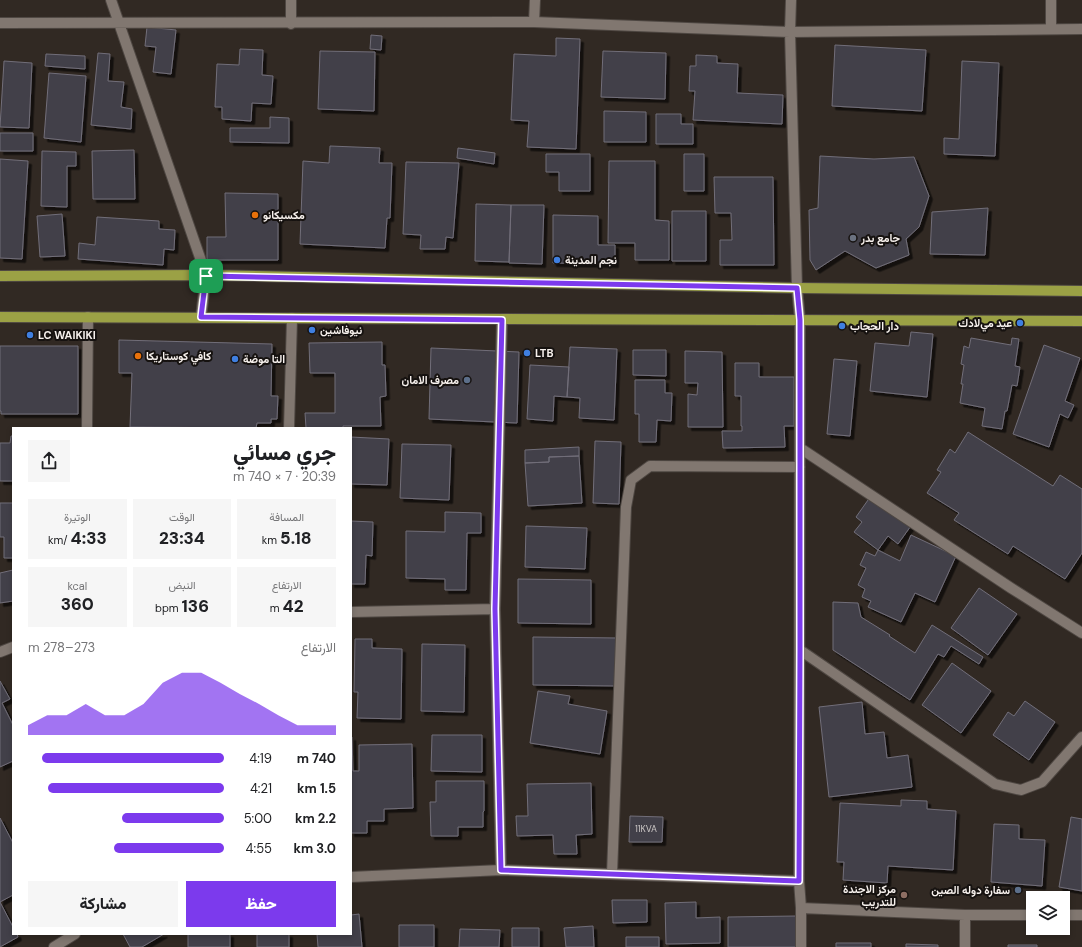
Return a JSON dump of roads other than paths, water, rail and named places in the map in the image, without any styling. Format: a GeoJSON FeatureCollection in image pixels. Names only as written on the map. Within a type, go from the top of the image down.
{"type":"FeatureCollection","features":[{"type":"Feature","properties":{"kind":"main road"},"geometry":{"type":"LineString","coordinates":[[0,276],[206,276],[797,288],[1082,291]]}},
{"type":"Feature","properties":{"kind":"main road"},"geometry":{"type":"LineString","coordinates":[[0,316],[502,320],[1082,321]]}},
{"type":"Feature","properties":{"kind":"street"},"geometry":{"type":"LineString","coordinates":[[111,0],[206,276],[201,317]]}},
{"type":"Feature","properties":{"kind":"street"},"geometry":{"type":"LineString","coordinates":[[291,0],[291,24]]}},
{"type":"Feature","properties":{"kind":"street"},"geometry":{"type":"LineString","coordinates":[[534,0],[534,22]]}},
{"type":"Feature","properties":{"kind":"street"},"geometry":{"type":"LineString","coordinates":[[791,0],[790,32],[797,288],[800,320],[799,881],[801,947]]}},
{"type":"Feature","properties":{"kind":"street"},"geometry":{"type":"LineString","coordinates":[[1051,0],[1051,29]]}},
{"type":"Feature","properties":{"kind":"street"},"geometry":{"type":"LineString","coordinates":[[0,24],[534,22],[790,32],[1082,29]]}},
{"type":"Feature","properties":{"kind":"street"},"geometry":{"type":"LineString","coordinates":[[87,427],[88,317]]}},
{"type":"Feature","properties":{"kind":"street"},"geometry":{"type":"LineString","coordinates":[[289,427],[292,318]]}},
{"type":"Feature","properties":{"kind":"street"},"geometry":{"type":"LineString","coordinates":[[501,870],[495,609],[502,320]]}},
{"type":"Feature","properties":{"kind":"street"},"geometry":{"type":"LineString","coordinates":[[800,448],[1082,633]]}},
{"type":"Feature","properties":{"kind":"street"},"geometry":{"type":"LineString","coordinates":[[612,874],[626,507],[631,480],[650,466],[800,467]]}},
{"type":"Feature","properties":{"kind":"street"},"geometry":{"type":"LineString","coordinates":[[352,612],[495,609]]}},
{"type":"Feature","properties":{"kind":"street"},"geometry":{"type":"LineString","coordinates":[[0,652],[12,647]]}},
{"type":"Feature","properties":{"kind":"street"},"geometry":{"type":"LineString","coordinates":[[800,650],[995,784],[1021,790],[1042,782],[1082,737]]}},
{"type":"Feature","properties":{"kind":"street"},"geometry":{"type":"LineString","coordinates":[[352,877],[501,870],[799,881]]}},
{"type":"Feature","properties":{"kind":"street"},"geometry":{"type":"LineString","coordinates":[[801,908],[966,915],[1026,915]]}},
{"type":"Feature","properties":{"kind":"street"},"geometry":{"type":"LineString","coordinates":[[965,947],[966,915]]}},
{"type":"Feature","properties":{"kind":"street"},"geometry":{"type":"LineString","coordinates":[[1070,915],[1082,915]]}},
{"type":"Feature","properties":{"kind":"street"},"geometry":{"type":"LineString","coordinates":[[54,947],[73,935]]}},
{"type":"Feature","properties":{"kind":"place","name":"مكسيكانو"},"geometry":{"type":"Point","coordinates":[255,215]}},
{"type":"Feature","properties":{"kind":"place","name":"جامع بدر"},"geometry":{"type":"Point","coordinates":[853,238]}},
{"type":"Feature","properties":{"kind":"place","name":"نجم المدينة"},"geometry":{"type":"Point","coordinates":[557,260]}},
{"type":"Feature","properties":{"kind":"place","name":"عيد ميﻻدك"},"geometry":{"type":"Point","coordinates":[1020,323]}},
{"type":"Feature","properties":{"kind":"place","name":"دار الحجاب"},"geometry":{"type":"Point","coordinates":[842,326]}},
{"type":"Feature","properties":{"kind":"place","name":"نيوفاشين"},"geometry":{"type":"Point","coordinates":[312,330]}},
{"type":"Feature","properties":{"kind":"place","name":"LC WAIKIKI"},"geometry":{"type":"Point","coordinates":[30,335]}},
{"type":"Feature","properties":{"kind":"place","name":"LTB"},"geometry":{"type":"Point","coordinates":[527,353]}},
{"type":"Feature","properties":{"kind":"place","name":"كافي كوستاريكا"},"geometry":{"type":"Point","coordinates":[138,356]}},
{"type":"Feature","properties":{"kind":"place","name":"التا موضة"},"geometry":{"type":"Point","coordinates":[235,359]}},
{"type":"Feature","properties":{"kind":"place","name":"مصرف الامان"},"geometry":{"type":"Point","coordinates":[467,380]}},
{"type":"Feature","properties":{"kind":"place","name":"سفارة دوله الصين"},"geometry":{"type":"Point","coordinates":[1018,890]}},
{"type":"Feature","properties":{"kind":"place","name":"مركز الاجندة للتدريب"},"geometry":{"type":"Point","coordinates":[904,895]}}]}
